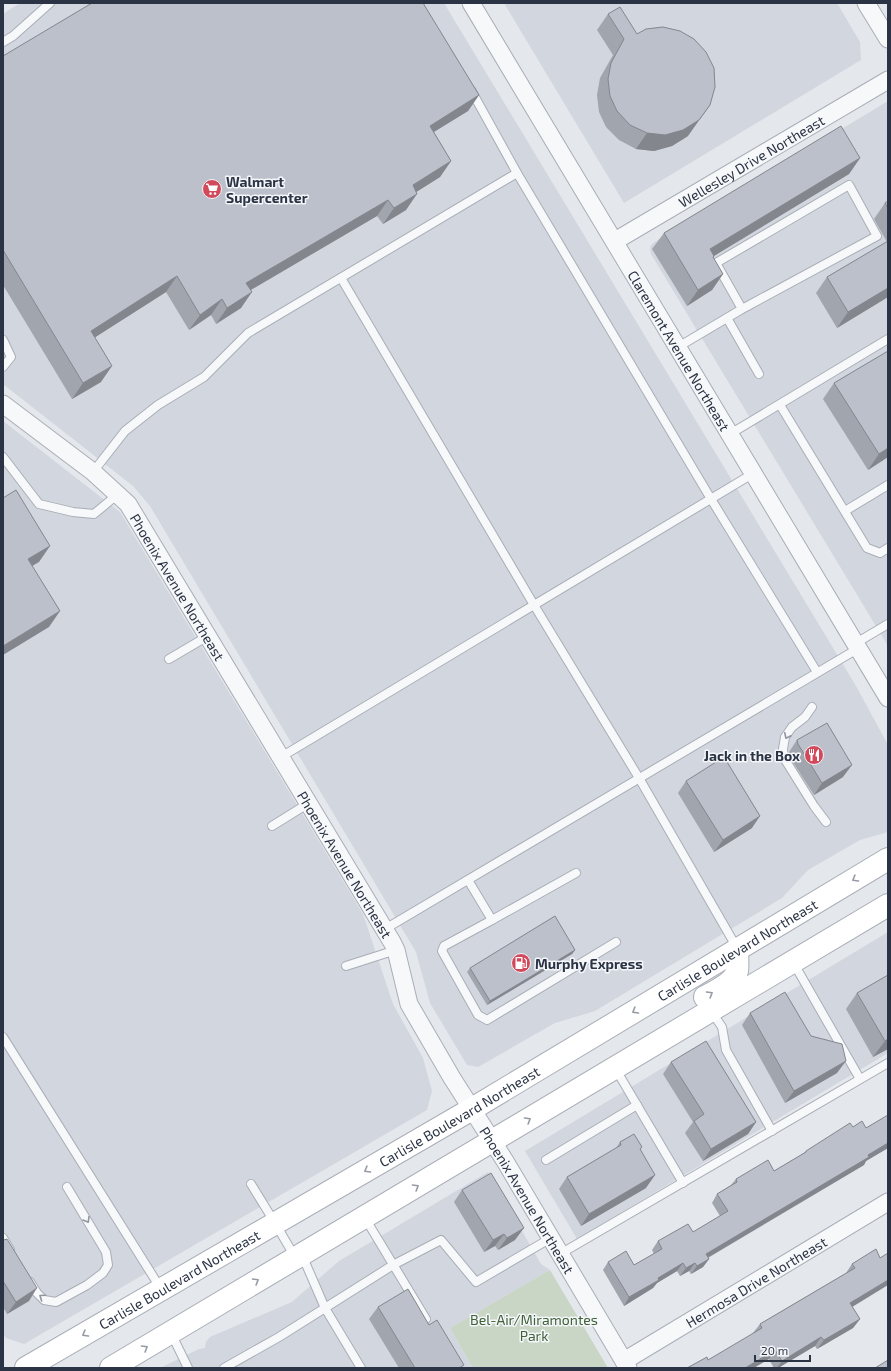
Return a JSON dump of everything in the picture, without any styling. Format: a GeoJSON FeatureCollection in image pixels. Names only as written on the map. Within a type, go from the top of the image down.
{"type":"FeatureCollection","features":[{"type":"Feature","properties":{"kind":"main road","name":"Carlisle Boulevard Northeast"},"geometry":{"type":"LineString","coordinates":[[26,1368],[472,1109],[888,859]]}},
{"type":"Feature","properties":{"kind":"main road"},"geometry":{"type":"LineString","coordinates":[[111,1368],[492,1142],[888,904]]}},
{"type":"Feature","properties":{"kind":"main road"},"geometry":{"type":"LineString","coordinates":[[615,1068],[623,1052],[638,1037],[728,983],[737,972],[737,949]]}},
{"type":"Feature","properties":{"kind":"street","name":"Claremont Avenue Northeast"},"geometry":{"type":"LineString","coordinates":[[471,3],[888,698]]}},
{"type":"Feature","properties":{"kind":"street"},"geometry":{"type":"LineString","coordinates":[[866,3],[888,39]]}},
{"type":"Feature","properties":{"kind":"street","name":"Wellesley Drive Northeast"},"geometry":{"type":"LineString","coordinates":[[615,241],[888,80]]}},
{"type":"Feature","properties":{"kind":"street","name":"Phoenix Avenue Northeast"},"geometry":{"type":"LineString","coordinates":[[3,404],[93,472],[128,504],[385,929],[396,950],[409,1004],[452,1078],[551,1238],[626,1365]]}},
{"type":"Feature","properties":{"kind":"street","name":"Hermosa Drive Northeast"},"geometry":{"type":"LineString","coordinates":[[626,1365],[888,1202]]}},
{"type":"Feature","properties":{"kind":"lane"},"geometry":{"type":"LineString","coordinates":[[3,42],[13,36],[50,3]]}},
{"type":"Feature","properties":{"kind":"lane"},"geometry":{"type":"LineString","coordinates":[[467,83],[517,173],[711,499],[817,672]]}},
{"type":"Feature","properties":{"kind":"lane"},"geometry":{"type":"LineString","coordinates":[[93,472],[125,431],[158,405],[204,378],[248,333],[517,173]]}},
{"type":"Feature","properties":{"kind":"lane"},"geometry":{"type":"LineString","coordinates":[[678,346],[742,309],[877,236],[849,185],[716,263],[742,309]]}},
{"type":"Feature","properties":{"kind":"lane"},"geometry":{"type":"LineString","coordinates":[[341,278],[534,605],[639,778],[737,949]]}},
{"type":"Feature","properties":{"kind":"lane"},"geometry":{"type":"LineString","coordinates":[[726,318],[759,374]]}},
{"type":"Feature","properties":{"kind":"lane"},"geometry":{"type":"LineString","coordinates":[[730,434],[888,339]]}},
{"type":"Feature","properties":{"kind":"lane"},"geometry":{"type":"LineString","coordinates":[[3,340],[11,357],[3,367]]}},
{"type":"Feature","properties":{"kind":"lane"},"geometry":{"type":"LineString","coordinates":[[780,405],[867,548],[880,553],[888,548]]}},
{"type":"Feature","properties":{"kind":"lane"},"geometry":{"type":"LineString","coordinates":[[3,457],[39,504],[72,512],[94,514],[118,494]]}},
{"type":"Feature","properties":{"kind":"lane"},"geometry":{"type":"LineString","coordinates":[[281,757],[754,473]]}},
{"type":"Feature","properties":{"kind":"lane"},"geometry":{"type":"LineString","coordinates":[[845,511],[888,484]]}},
{"type":"Feature","properties":{"kind":"lane"},"geometry":{"type":"LineString","coordinates":[[385,929],[817,672],[888,624]]}},
{"type":"Feature","properties":{"kind":"lane"},"geometry":{"type":"LineString","coordinates":[[169,659],[208,636]]}},
{"type":"Feature","properties":{"kind":"lane"},"geometry":{"type":"LineString","coordinates":[[812,708],[805,717],[792,727],[785,737],[783,749],[784,758],[814,806],[826,822]]}},
{"type":"Feature","properties":{"kind":"lane"},"geometry":{"type":"LineString","coordinates":[[272,826],[309,803]]}},
{"type":"Feature","properties":{"kind":"lane"},"geometry":{"type":"LineString","coordinates":[[576,873],[444,946],[442,951],[478,1015],[487,1020],[616,942]]}},
{"type":"Feature","properties":{"kind":"lane"},"geometry":{"type":"LineString","coordinates":[[468,880],[492,920]]}},
{"type":"Feature","properties":{"kind":"lane"},"geometry":{"type":"LineString","coordinates":[[346,966],[396,950]]}},
{"type":"Feature","properties":{"kind":"lane"},"geometry":{"type":"LineString","coordinates":[[793,962],[860,1079]]}},
{"type":"Feature","properties":{"kind":"lane"},"geometry":{"type":"LineString","coordinates":[[710,1011],[722,1028],[726,1050],[772,1131]]}},
{"type":"Feature","properties":{"kind":"lane"},"geometry":{"type":"LineString","coordinates":[[3,1037],[161,1290]]}},
{"type":"Feature","properties":{"kind":"lane"},"geometry":{"type":"LineString","coordinates":[[560,1254],[888,1063]]}},
{"type":"Feature","properties":{"kind":"lane"},"geometry":{"type":"LineString","coordinates":[[615,1068],[683,1183]]}},
{"type":"Feature","properties":{"kind":"lane"},"geometry":{"type":"LineString","coordinates":[[546,1160],[637,1105]]}},
{"type":"Feature","properties":{"kind":"lane"},"geometry":{"type":"LineString","coordinates":[[251,1184],[275,1223],[298,1256],[325,1308],[361,1368]]}},
{"type":"Feature","properties":{"kind":"lane"},"geometry":{"type":"LineString","coordinates":[[25,1274],[36,1293],[44,1300],[56,1302],[87,1285],[103,1273],[108,1264],[106,1252],[67,1187]]}},
{"type":"Feature","properties":{"kind":"lane"},"geometry":{"type":"LineString","coordinates":[[365,1217],[426,1319]]}},
{"type":"Feature","properties":{"kind":"lane"},"geometry":{"type":"LineString","coordinates":[[3,1238],[14,1256]]}},
{"type":"Feature","properties":{"kind":"lane"},"geometry":{"type":"LineString","coordinates":[[224,1368],[279,1337],[393,1265],[441,1240],[476,1282],[551,1238]]}},
{"type":"Feature","properties":{"kind":"lane"},"geometry":{"type":"LineString","coordinates":[[171,1332],[188,1368]]}},
{"type":"Feature","properties":{"kind":"shaded area"},"geometry":{"type":"Polygon","coordinates":[[[20,3],[444,3],[856,686],[888,745],[888,832],[860,840],[808,870],[782,898],[595,1011],[555,1023],[478,1067],[467,1065],[430,1003],[416,952],[150,506],[133,486],[3,384],[3,14],[20,3]]]}},
{"type":"Feature","properties":{"kind":"shaded area"},"geometry":{"type":"Polygon","coordinates":[[[504,3],[837,3],[860,42],[861,60],[624,203],[504,3]]]}},
{"type":"Feature","properties":{"kind":"shaded area"},"geometry":{"type":"Polygon","coordinates":[[[888,101],[888,646],[651,254],[650,247],[653,243],[888,101]]]}},
{"type":"Feature","properties":{"kind":"shaded area"},"geometry":{"type":"Polygon","coordinates":[[[3,421],[120,512],[363,914],[393,1004],[423,1058],[432,1091],[427,1110],[24,1344],[6,1338],[3,1334],[3,421]]]}},
{"type":"Feature","properties":{"kind":"shaded area"},"geometry":{"type":"Polygon","coordinates":[[[888,932],[888,1053],[577,1239],[525,1151],[888,932]]]}},
{"type":"Feature","properties":{"kind":"shaded area"},"geometry":{"type":"Polygon","coordinates":[[[488,1172],[541,1264],[550,1270],[450,1328],[473,1368],[160,1368],[199,1349],[205,1348],[206,1342],[210,1337],[292,1302],[339,1261],[488,1172]]]}},
{"type":"Feature","properties":{"kind":"green space","name":"Bel-Air/Miramontes Park"},"geometry":{"type":"Polygon","coordinates":[[[550,1270],[608,1368],[473,1368],[450,1328],[550,1270]]]}},
{"type":"Feature","properties":{"kind":"building","name":"Walmart Supercenter"},"geometry":{"type":"Polygon","coordinates":[[[92,3],[423,3],[479,95],[430,126],[451,161],[413,185],[417,194],[394,208],[388,200],[246,283],[252,292],[227,308],[222,299],[200,315],[177,276],[91,331],[112,366],[83,383],[3,250],[3,56],[92,3]]]}},
{"type":"Feature","properties":{"kind":"building"},"geometry":{"type":"Polygon","coordinates":[[[620,7],[637,34],[646,29],[663,27],[680,31],[694,39],[706,52],[714,68],[715,87],[710,105],[699,120],[683,130],[665,135],[647,133],[630,125],[617,111],[610,96],[608,79],[611,63],[624,39],[608,14],[620,7]]]}},
{"type":"Feature","properties":{"kind":"building"},"geometry":{"type":"Polygon","coordinates":[[[841,126],[860,158],[710,249],[723,274],[698,290],[664,233],[841,126]]]}},
{"type":"Feature","properties":{"kind":"building"},"geometry":{"type":"Polygon","coordinates":[[[888,201],[888,208],[885,203],[888,201]]]}},
{"type":"Feature","properties":{"kind":"building"},"geometry":{"type":"Polygon","coordinates":[[[888,241],[888,288],[848,312],[827,277],[888,241]]]}},
{"type":"Feature","properties":{"kind":"building"},"geometry":{"type":"Polygon","coordinates":[[[888,351],[888,448],[879,454],[834,383],[888,351]]]}},
{"type":"Feature","properties":{"kind":"building"},"geometry":{"type":"Polygon","coordinates":[[[16,490],[50,546],[28,559],[60,611],[3,646],[3,498],[16,490]]]}},
{"type":"Feature","properties":{"kind":"building"},"geometry":{"type":"Polygon","coordinates":[[[827,723],[852,765],[822,783],[797,740],[827,723]]]}},
{"type":"Feature","properties":{"kind":"building"},"geometry":{"type":"Polygon","coordinates":[[[724,757],[760,816],[723,840],[686,781],[724,757]]]}},
{"type":"Feature","properties":{"kind":"building"},"geometry":{"type":"Polygon","coordinates":[[[555,916],[575,950],[490,1001],[470,968],[555,916]]]}},
{"type":"Feature","properties":{"kind":"building"},"geometry":{"type":"Polygon","coordinates":[[[888,975],[888,1039],[885,1041],[857,993],[888,975]]]}},
{"type":"Feature","properties":{"kind":"building"},"geometry":{"type":"Polygon","coordinates":[[[785,992],[811,1036],[842,1044],[846,1061],[794,1091],[750,1013],[785,992]]]}},
{"type":"Feature","properties":{"kind":"building"},"geometry":{"type":"Polygon","coordinates":[[[706,1041],[756,1122],[711,1149],[694,1121],[704,1114],[671,1062],[706,1041]]]}},
{"type":"Feature","properties":{"kind":"building"},"geometry":{"type":"Polygon","coordinates":[[[888,1115],[888,1143],[868,1155],[869,1157],[706,1254],[709,1259],[697,1266],[695,1263],[686,1268],[683,1263],[658,1278],[659,1280],[629,1297],[608,1262],[626,1251],[634,1265],[662,1249],[658,1241],[688,1224],[693,1232],[728,1211],[717,1194],[737,1182],[736,1179],[768,1160],[774,1171],[850,1123],[853,1127],[862,1121],[866,1128],[888,1115]]]}},
{"type":"Feature","properties":{"kind":"building"},"geometry":{"type":"Polygon","coordinates":[[[634,1134],[642,1147],[640,1149],[655,1175],[589,1214],[567,1177],[621,1145],[620,1142],[634,1134]]]}},
{"type":"Feature","properties":{"kind":"building"},"geometry":{"type":"Polygon","coordinates":[[[491,1173],[524,1228],[507,1238],[504,1234],[493,1240],[462,1190],[491,1173]]]}},
{"type":"Feature","properties":{"kind":"building"},"geometry":{"type":"Polygon","coordinates":[[[3,1238],[4,1240],[7,1239],[37,1288],[16,1302],[3,1281],[3,1238]]]}},
{"type":"Feature","properties":{"kind":"building"},"geometry":{"type":"Polygon","coordinates":[[[876,1249],[880,1258],[888,1253],[888,1280],[850,1303],[860,1319],[824,1340],[821,1337],[782,1361],[775,1350],[745,1368],[687,1368],[707,1357],[708,1360],[762,1328],[760,1324],[855,1268],[852,1264],[876,1249]]]}},
{"type":"Feature","properties":{"kind":"building"},"geometry":{"type":"Polygon","coordinates":[[[408,1289],[429,1325],[437,1320],[464,1365],[459,1368],[415,1368],[378,1307],[408,1289]]]}},
{"type":"Feature","properties":{"kind":"building"},"geometry":{"type":"Polygon","coordinates":[[[888,1360],[888,1368],[875,1368],[888,1360]]]}},
{"type":"Feature","properties":{"kind":"place","name":"Walmart Supercenter"},"geometry":{"type":"Point","coordinates":[212,189]}},
{"type":"Feature","properties":{"kind":"place","name":"Jack in the Box"},"geometry":{"type":"Point","coordinates":[814,755]}},
{"type":"Feature","properties":{"kind":"place","name":"Murphy Express"},"geometry":{"type":"Point","coordinates":[521,963]}}]}
